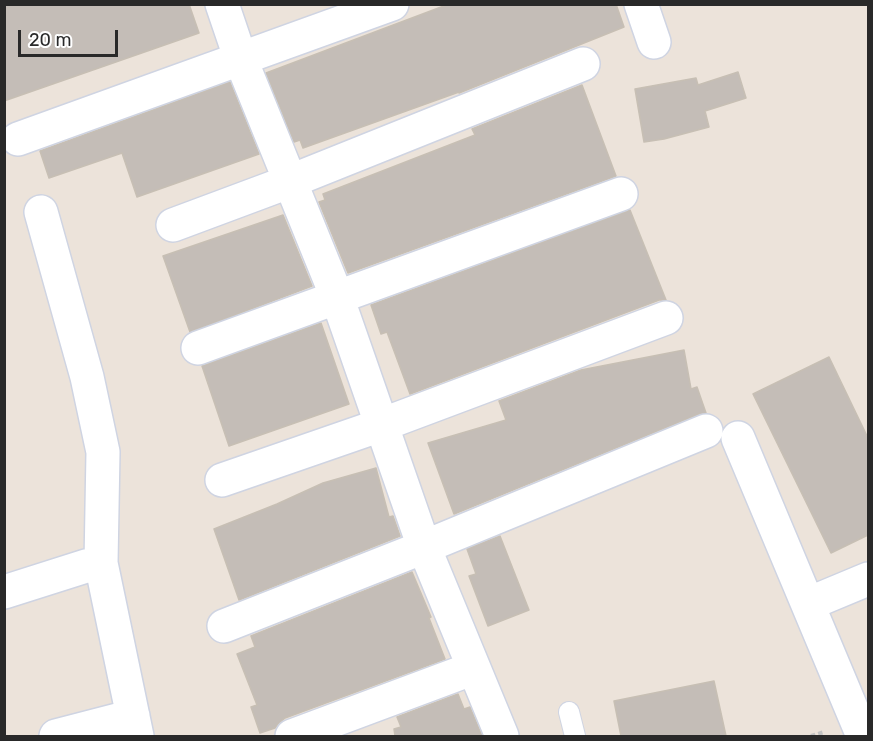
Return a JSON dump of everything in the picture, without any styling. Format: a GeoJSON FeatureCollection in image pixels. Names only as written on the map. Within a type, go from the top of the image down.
{"type":"FeatureCollection","features":[{"type":"Feature","properties":{"kind":"street"},"geometry":{"type":"LineString","coordinates":[[222,4],[242,60],[337,297],[424,547],[502,736]]}},
{"type":"Feature","properties":{"kind":"street"},"geometry":{"type":"LineString","coordinates":[[18,139],[392,4]]}},
{"type":"Feature","properties":{"kind":"street"},"geometry":{"type":"LineString","coordinates":[[641,4],[654,42]]}},
{"type":"Feature","properties":{"kind":"street"},"geometry":{"type":"LineString","coordinates":[[173,225],[291,181],[583,64]]}},
{"type":"Feature","properties":{"kind":"street"},"geometry":{"type":"LineString","coordinates":[[198,348],[621,194]]}},
{"type":"Feature","properties":{"kind":"street"},"geometry":{"type":"LineString","coordinates":[[41,212],[87,377],[103,452],[101,563],[135,726],[56,736]]}},
{"type":"Feature","properties":{"kind":"street"},"geometry":{"type":"LineString","coordinates":[[222,480],[381,426],[666,318]]}},
{"type":"Feature","properties":{"kind":"street"},"geometry":{"type":"LineString","coordinates":[[224,626],[706,431]]}},
{"type":"Feature","properties":{"kind":"street"},"geometry":{"type":"LineString","coordinates":[[738,438],[863,736]]}},
{"type":"Feature","properties":{"kind":"street"},"geometry":{"type":"LineString","coordinates":[[4,592],[101,563]]}},
{"type":"Feature","properties":{"kind":"street"},"geometry":{"type":"LineString","coordinates":[[808,604],[868,579]]}},
{"type":"Feature","properties":{"kind":"street"},"geometry":{"type":"LineString","coordinates":[[292,736],[474,668]]}},
{"type":"Feature","properties":{"kind":"lane"},"geometry":{"type":"LineString","coordinates":[[569,712],[575,736]]}},
{"type":"Feature","properties":{"kind":"building"},"geometry":{"type":"Polygon","coordinates":[[[4,4],[189,4],[199,33],[4,101],[4,4]]]}},
{"type":"Feature","properties":{"kind":"building"},"geometry":{"type":"Polygon","coordinates":[[[449,4],[616,4],[624,27],[459,93],[303,148],[300,140],[294,142],[266,73],[449,4]]]}},
{"type":"Feature","properties":{"kind":"building"},"geometry":{"type":"Polygon","coordinates":[[[738,72],[746,98],[705,111],[709,127],[644,142],[635,89],[696,78],[698,85],[738,72]]]}},
{"type":"Feature","properties":{"kind":"building"},"geometry":{"type":"Polygon","coordinates":[[[230,82],[259,154],[137,197],[122,153],[49,178],[40,151],[230,82]]]}},
{"type":"Feature","properties":{"kind":"building"},"geometry":{"type":"Polygon","coordinates":[[[582,85],[616,176],[348,273],[319,202],[325,200],[323,194],[475,135],[472,129],[582,85]]]}},
{"type":"Feature","properties":{"kind":"building"},"geometry":{"type":"Polygon","coordinates":[[[630,210],[666,300],[659,300],[410,394],[387,332],[381,334],[371,305],[630,210]]]}},
{"type":"Feature","properties":{"kind":"building"},"geometry":{"type":"Polygon","coordinates":[[[283,215],[312,286],[190,332],[163,256],[283,215]]]}},
{"type":"Feature","properties":{"kind":"building"},"geometry":{"type":"Polygon","coordinates":[[[321,323],[349,404],[229,446],[202,366],[321,323]]]}},
{"type":"Feature","properties":{"kind":"building"},"geometry":{"type":"Polygon","coordinates":[[[684,350],[691,389],[697,387],[706,413],[454,514],[428,443],[506,420],[499,401],[581,370],[684,350]]]}},
{"type":"Feature","properties":{"kind":"building"},"geometry":{"type":"Polygon","coordinates":[[[829,357],[868,438],[868,535],[831,553],[753,394],[829,357]]]}},
{"type":"Feature","properties":{"kind":"building"},"geometry":{"type":"Polygon","coordinates":[[[376,468],[389,517],[393,516],[400,536],[239,600],[214,529],[323,483],[376,468]]]}},
{"type":"Feature","properties":{"kind":"building"},"geometry":{"type":"Polygon","coordinates":[[[500,536],[529,610],[488,626],[469,576],[476,574],[467,549],[500,536]]]}},
{"type":"Feature","properties":{"kind":"building"},"geometry":{"type":"Polygon","coordinates":[[[412,572],[431,617],[429,618],[445,659],[285,718],[275,728],[260,733],[251,707],[257,705],[237,654],[255,647],[251,636],[412,572]]]}},
{"type":"Feature","properties":{"kind":"building"},"geometry":{"type":"Polygon","coordinates":[[[714,681],[726,736],[621,736],[614,701],[714,681]]]}},
{"type":"Feature","properties":{"kind":"building"},"geometry":{"type":"Polygon","coordinates":[[[458,694],[464,709],[470,707],[482,736],[395,736],[394,729],[401,727],[397,717],[458,694]]]}}]}
